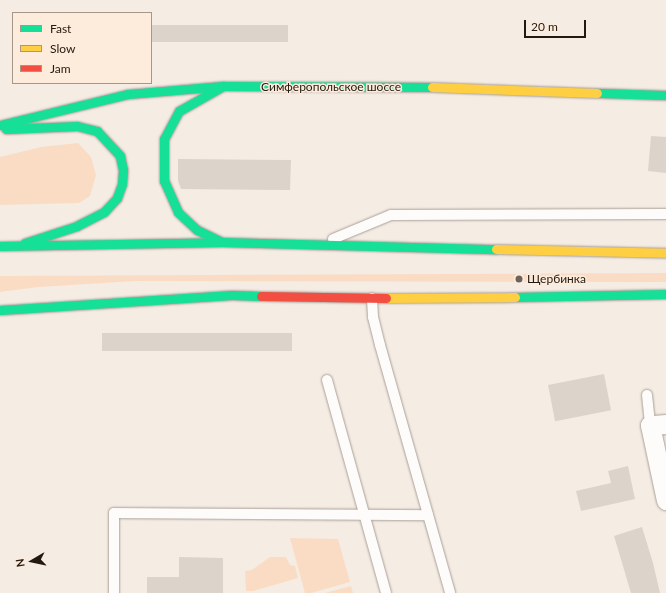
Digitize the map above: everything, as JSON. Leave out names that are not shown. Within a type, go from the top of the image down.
[{"type":"main road","name":"Симферопольское шоссе","points":[[0,124],[128,94],[223,86],[424,88],[650,95]]},
{"type":"main road","points":[[222,242],[197,230],[178,212],[164,181],[164,139],[179,111],[223,86]]},
{"type":"main road","points":[[0,129],[77,126],[97,131],[108,141],[120,156],[123,170],[122,184],[117,198],[104,212],[78,226],[16,246]]},
{"type":"main road","points":[[0,246],[222,242],[666,253]]},
{"type":"main road","points":[[0,310],[232,295],[412,299],[666,294]]},
{"type":"street","points":[[658,424],[666,500]]},
{"type":"lane","points":[[650,95],[666,97]]},
{"type":"lane","points":[[316,245],[391,215],[666,214]]},
{"type":"lane","points":[[372,298],[373,317],[380,344],[450,593]]},
{"type":"lane","points":[[327,380],[386,593]]},
{"type":"lane","points":[[647,395],[658,424]]},
{"type":"lane","points":[[114,593],[114,513],[428,515]]},
{"type":"shaded area","points":[[78,143],[91,157],[96,175],[90,196],[79,203],[0,205],[0,157],[41,147]]},
{"type":"shaded area","points":[[666,273],[666,282],[135,281],[38,287],[0,292],[0,276]]},
{"type":"shaded area","points":[[290,538],[338,539],[350,582],[311,593],[305,593]]},
{"type":"shaded area","points":[[270,557],[286,557],[290,565],[295,566],[298,578],[253,591],[246,591],[245,571],[252,570]]},
{"type":"shaded area","points":[[351,586],[353,593],[325,593]]},
{"type":"building","points":[[152,25],[288,25],[288,42],[152,42]]},
{"type":"building","points":[[651,136],[666,137],[666,173],[648,171]]},
{"type":"building","points":[[178,159],[291,160],[290,190],[181,189],[178,181]]},
{"type":"building","points":[[102,333],[292,333],[292,351],[102,351]]},
{"type":"building","points":[[604,374],[611,410],[555,421],[548,385]]},
{"type":"building","points":[[628,466],[635,499],[581,511],[576,491],[611,483],[608,471]]},
{"type":"building","points":[[642,527],[660,593],[631,593],[614,536]]},
{"type":"building","points":[[179,557],[223,558],[223,593],[147,593],[147,577],[179,577]]},
{"type":"traffic: fast","points":[[222,242],[197,230],[178,212],[164,181],[164,139],[179,111],[223,86]]},
{"type":"traffic: fast","points":[[0,125],[128,94],[223,86],[432,87]]},
{"type":"traffic: fast","points":[[597,93],[666,95]]},
{"type":"traffic: fast","points":[[6,129],[77,126],[97,131],[120,156],[123,170],[122,184],[117,198],[104,212],[77,226],[25,243]]},
{"type":"traffic: fast","points":[[0,246],[222,242],[496,249]]},
{"type":"traffic: fast","points":[[515,297],[666,294]]},
{"type":"traffic: fast","points":[[0,310],[232,295],[261,296]]},
{"type":"traffic: slow","points":[[432,87],[597,93]]},
{"type":"traffic: slow","points":[[496,249],[666,253]]},
{"type":"traffic: slow","points":[[386,298],[515,297]]},
{"type":"traffic: jam","points":[[261,296],[386,298]]},
{"type":"place","name":"Щербинка","points":[[519,279]]}]
